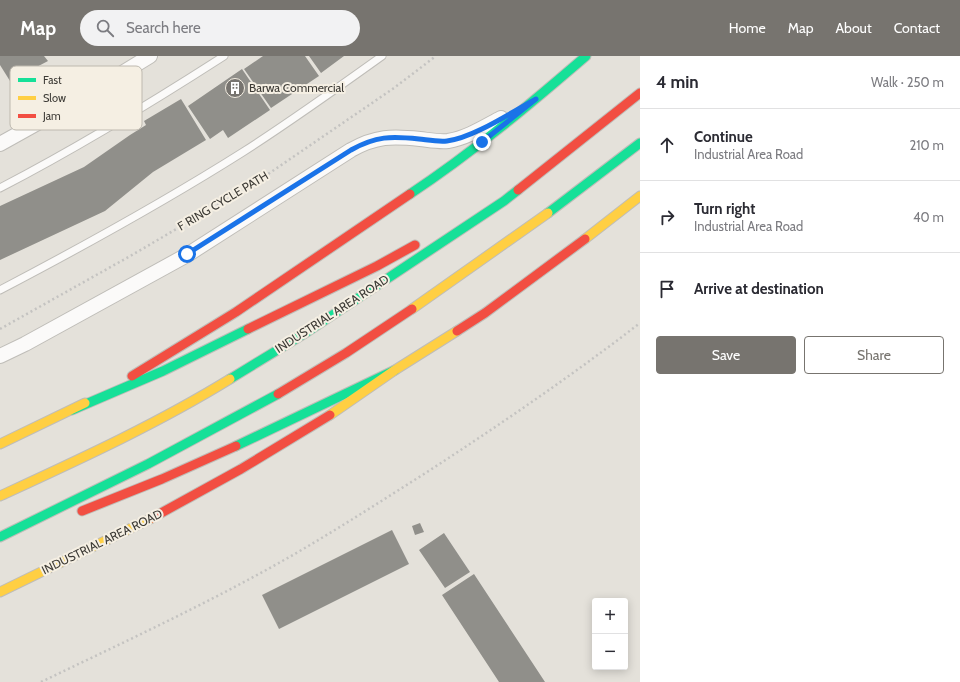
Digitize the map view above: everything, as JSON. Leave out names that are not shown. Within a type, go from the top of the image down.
[{"type":"main road","points":[[72,410],[161,359],[301,268],[430,181],[536,99],[586,56]]},
{"type":"main road","name":"INDUSTRIAL AREA ROAD","points":[[0,496],[86,457],[200,398],[307,332],[504,201],[640,93]]},
{"type":"main road","points":[[0,537],[153,462],[299,382],[369,338],[482,261],[581,190],[640,143]]},
{"type":"main road","name":"INDUSTRIAL AREA ROAD","points":[[0,592],[165,511],[241,469],[331,414],[395,370],[485,313],[640,196]]},
{"type":"main road","points":[[454,224],[504,201]]},
{"type":"main road","points":[[0,444],[72,410],[170,368],[371,269],[426,238]]},
{"type":"main road","points":[[72,515],[137,490],[231,448],[395,370]]},
{"type":"main road","points":[[0,542],[43,526]]},
{"type":"street","points":[[131,66],[144,58]]},
{"type":"street","points":[[0,356],[25,344],[187,254],[366,142],[384,137],[403,137],[446,141],[460,138],[476,132],[536,99]]},
{"type":"street","points":[[0,144],[25,130]]},
{"type":"lane","points":[[142,108],[224,56]]},
{"type":"lane","points":[[0,290],[96,240],[244,152],[382,56]]},
{"type":"lane","points":[[0,188],[105,130]]},
{"type":"path","name":"F RING CYCLE PATH","points":[[0,328],[132,255],[255,183],[394,88],[436,56]]},
{"type":"path","points":[[41,682],[198,606],[277,564],[355,518],[502,423],[593,359],[640,323]]},
{"type":"building","points":[[0,56],[44,56],[48,61],[38,66],[10,66],[10,81],[0,65]]},
{"type":"building","name":"Barwa Commercial","points":[[263,56],[305,56],[319,76],[271,108],[244,69]]},
{"type":"building","name":"Barwa Commercial","points":[[309,56],[344,56],[321,73]]},
{"type":"building","name":"Barwa Commercial","points":[[242,69],[270,110],[228,138],[223,130],[210,139],[188,106]]},
{"type":"building","points":[[181,99],[206,140],[153,172],[105,211],[0,260],[0,206],[84,167],[130,135],[138,130],[142,130],[142,128],[146,125],[144,121]]},
{"type":"building","points":[[420,523],[424,532],[415,535],[412,526]]},
{"type":"building","points":[[392,530],[409,564],[279,629],[262,595]]},
{"type":"building","points":[[444,533],[470,572],[445,588],[419,550]]},
{"type":"building","points":[[474,574],[545,682],[499,682],[442,595]]},
{"type":"traffic: fast","points":[[410,194],[478,145],[586,56]]},
{"type":"traffic: fast","points":[[548,213],[640,143]]},
{"type":"traffic: fast","points":[[230,379],[307,332],[504,201],[518,190]]},
{"type":"traffic: fast","points":[[72,410],[163,371],[248,329]]},
{"type":"traffic: fast","points":[[236,446],[395,370]]},
{"type":"traffic: fast","points":[[0,537],[148,464],[278,394]]},
{"type":"traffic: slow","points":[[585,239],[640,196]]},
{"type":"traffic: slow","points":[[412,309],[548,213]]},
{"type":"traffic: slow","points":[[330,415],[395,370],[457,331]]},
{"type":"traffic: slow","points":[[0,496],[146,426],[230,379]]},
{"type":"traffic: slow","points":[[0,444],[85,403]]},
{"type":"traffic: slow","points":[[0,592],[152,518]]},
{"type":"traffic: jam","points":[[518,190],[640,93]]},
{"type":"traffic: jam","points":[[132,376],[236,312],[410,194]]},
{"type":"traffic: jam","points":[[457,331],[485,313],[585,239]]},
{"type":"traffic: jam","points":[[248,329],[377,266],[415,245]]},
{"type":"traffic: jam","points":[[278,394],[346,353],[412,309]]},
{"type":"traffic: jam","points":[[152,518],[241,469],[330,415]]},
{"type":"traffic: jam","points":[[82,511],[162,479],[236,446]]},
{"type":"place","name":"Barwa Commercial","points":[[235,88]]},
{"type":"route","points":[[187,254],[366,142],[384,137],[403,137],[446,141],[460,138],[476,132],[536,99],[482,142]]}]
